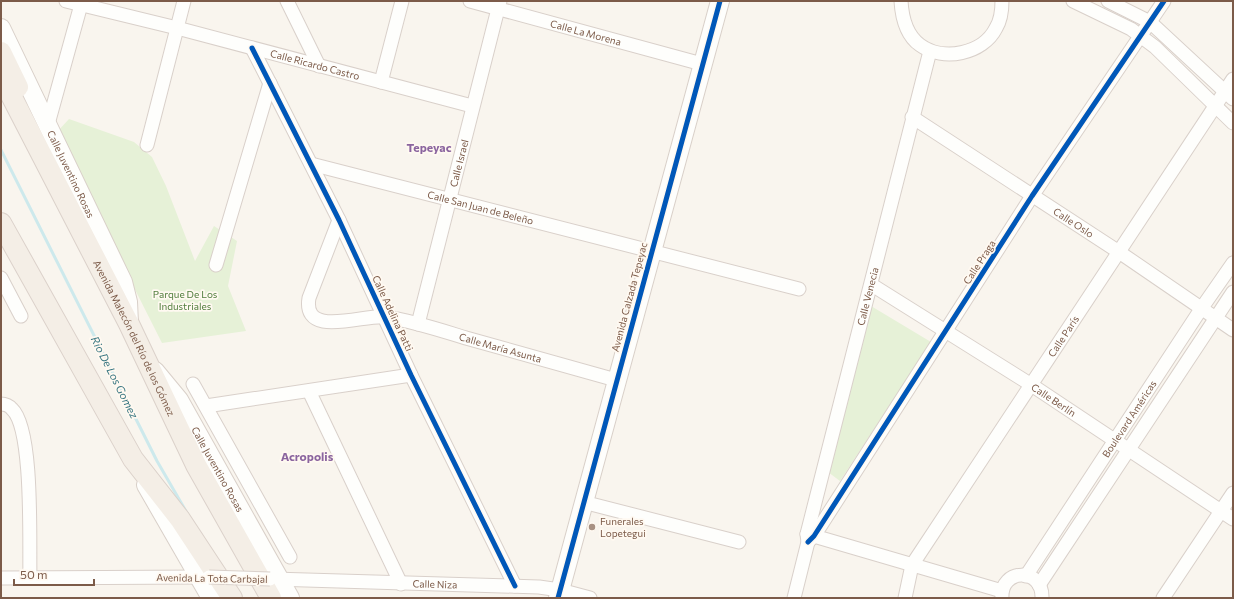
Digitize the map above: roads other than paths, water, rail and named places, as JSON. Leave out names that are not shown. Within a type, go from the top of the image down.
[{"type":"main road","points":[[1,52],[35,122],[40,138],[40,152]]},
{"type":"main road","name":"Avenida Malecón del Río de los Gómez","points":[[1,76],[129,324],[196,465],[273,586]]},
{"type":"main road","points":[[1,223],[133,459],[180,519],[232,598]]},
{"type":"street","name":"Calle Ricardo Castro","points":[[66,1],[81,3],[472,106]]},
{"type":"street","points":[[147,144],[184,1]]},
{"type":"street","points":[[287,1],[319,66]]},
{"type":"street","points":[[381,82],[402,1]]},
{"type":"street","name":"Calle La Morena","points":[[470,1],[498,5],[702,64]]},
{"type":"street","name":"Avenida Calzada Tepeyac","points":[[559,594],[720,1]]},
{"type":"street","points":[[901,1],[903,17],[911,35],[920,45],[930,51],[958,53],[977,48],[985,42],[996,29],[1000,20],[1002,1]]},
{"type":"street","points":[[1072,1],[1141,36],[1155,47],[1233,123]]},
{"type":"street","points":[[1108,1],[1150,22],[1229,95]]},
{"type":"street","name":"Calle Praga","points":[[810,537],[1032,196],[1164,1]]},
{"type":"street","points":[[48,124],[81,3]]},
{"type":"street","name":"Calle Israel","points":[[418,324],[498,5]]},
{"type":"street","name":"Calle Juventino Rosas","points":[[1,28],[123,282],[128,302],[129,324]]},
{"type":"street","name":"Calle Adelina Patti","points":[[252,48],[311,164],[385,316],[411,375],[515,586]]},
{"type":"street","name":"Calle Venecia","points":[[794,598],[912,117],[930,51]]},
{"type":"street","name":"Calle París","points":[[905,598],[912,566],[1030,384],[1120,252],[1215,105],[1229,95],[1233,79]]},
{"type":"street","points":[[216,265],[270,83]]},
{"type":"street","name":"Calle Oslo","points":[[912,117],[1120,252],[1233,330]]},
{"type":"street","name":"Calle San Juan de Beleño","points":[[311,164],[799,289]]},
{"type":"street","points":[[338,220],[309,298],[308,305],[311,314],[316,319],[338,322],[385,316]]},
{"type":"street","name":"Boulevard Américas","points":[[1026,576],[1201,309],[1233,263]]},
{"type":"street","points":[[1,278],[21,316]]},
{"type":"street","name":"Calle Berlín","points":[[872,285],[1030,384],[1233,519]]},
{"type":"street","name":"Boulevard Américas","points":[[1040,592],[1233,292]]},
{"type":"street","name":"Calle María Asunta","points":[[385,316],[616,380]]},
{"type":"street","points":[[206,406],[411,375]]},
{"type":"street","name":"Calle Juventino Rosas","points":[[193,384],[290,557]]},
{"type":"street","points":[[309,391],[401,584]]},
{"type":"street","points":[[1,404],[12,409],[20,421],[29,468],[30,578]]},
{"type":"street","points":[[133,459],[159,509],[204,577],[211,598]]},
{"type":"street","points":[[1163,598],[1233,493]]},
{"type":"street","points":[[583,502],[739,542]]},
{"type":"street","points":[[810,537],[912,566],[1002,594],[1004,585],[1014,577],[1026,576],[1034,579],[1040,592]]},
{"type":"street","name":"Avenida La Tota Carbajal","points":[[1,578],[204,577],[273,586]]},
{"type":"street","points":[[799,579],[803,598]]},
{"type":"street","name":"Calle Niza","points":[[273,586],[401,584],[515,586],[590,598]]},
{"type":"street","name":"Avenida Malecón del Río de los Gómez","points":[[273,586],[290,598]]},
{"type":"waterway","name":"Rio De Los Gomez","points":[[1,150],[157,461],[187,513]]},
{"type":"place","name":"Funerales Lopetegui","points":[[592,527]]},
{"type":"district","name":"Tepeyac","points":[[429,147]]},
{"type":"district","name":"Acropolis","points":[[307,456]]},
{"type":"park label","name":"Parque De Los Industriales","points":[[185,300]]}]
